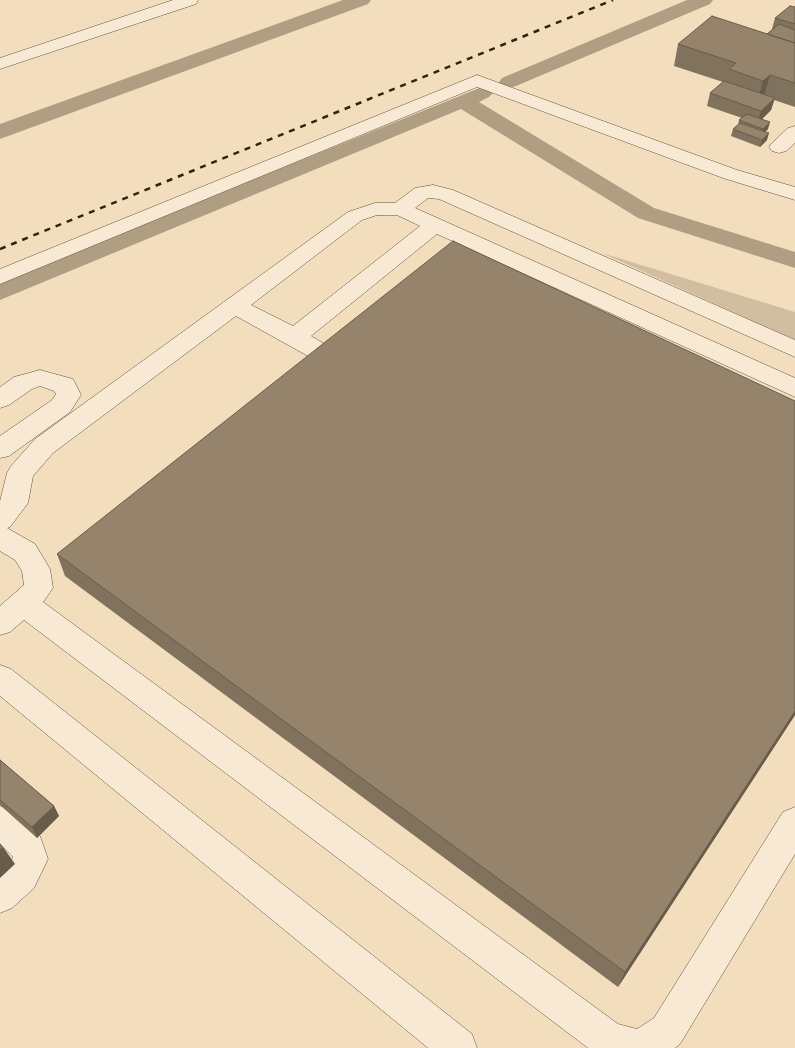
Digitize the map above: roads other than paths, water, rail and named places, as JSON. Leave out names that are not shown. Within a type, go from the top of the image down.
[{"type":"street","points":[[0,64],[190,0]]},
{"type":"street","points":[[0,277],[477,81],[730,174],[795,194]]},
{"type":"street","points":[[779,147],[795,132]]},
{"type":"street","points":[[400,209],[422,192],[433,191],[446,194],[795,349]]},
{"type":"street","points":[[0,520],[14,503],[20,473],[44,446],[355,216],[375,209],[400,209],[795,388]]},
{"type":"street","points":[[295,337],[434,225]]},
{"type":"street","points":[[235,306],[325,355]]},
{"type":"street","points":[[0,399],[23,383],[40,378],[64,385],[69,395],[61,406],[0,449]]},
{"type":"street","points":[[0,537],[25,552],[36,569],[39,588],[12,614],[609,1040],[639,1048],[667,1031],[795,823]]},
{"type":"street","points":[[0,678],[458,1048]]},
{"type":"street","points":[[0,822],[28,847],[32,859],[22,876],[0,896]]},
{"type":"waterway","points":[[0,132],[361,0]]},
{"type":"waterway","points":[[509,82],[703,0]]},
{"type":"waterway","points":[[462,101],[482,93]]},
{"type":"waterway","points":[[0,292],[462,101]]},
{"type":"waterway","points":[[462,101],[646,213],[795,260]]},
{"type":"railway","points":[[0,249],[613,0]]}]
